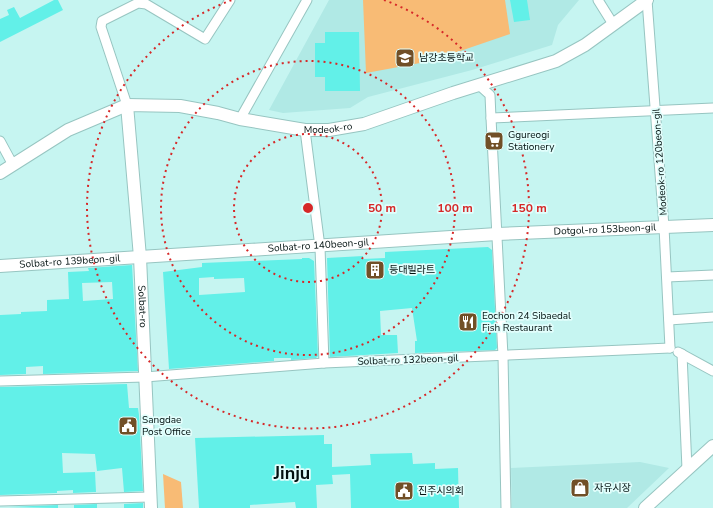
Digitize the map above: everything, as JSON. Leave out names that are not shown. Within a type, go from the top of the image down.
[{"type":"street","points":[[127,105],[101,27],[102,21],[138,3],[146,4],[205,39],[230,0]]},
{"type":"street","points":[[240,119],[307,0]]},
{"type":"street","points":[[598,0],[613,24]]},
{"type":"street","name":"Modeok-ro","points":[[0,173],[68,130],[127,105],[180,106],[218,113],[240,119],[305,130],[329,130],[364,124],[453,93],[480,86],[556,61],[585,45],[647,0]]},
{"type":"street","name":"Modeok-ro 120beon-gil","points":[[647,0],[664,227],[670,348]]},
{"type":"street","points":[[480,86],[490,95],[503,356],[506,508]]},
{"type":"street","name":"Solbat-ro","points":[[127,105],[140,257],[151,502]]},
{"type":"street","points":[[491,118],[656,112],[713,108]]},
{"type":"street","points":[[305,130],[320,247],[324,363]]},
{"type":"street","points":[[0,141],[13,165]]},
{"type":"street","name":"Dotgol-ro 153beon-gil","points":[[497,234],[713,225]]},
{"type":"street","name":"Solbat-ro 140beon-gil","points":[[140,257],[320,247],[497,234]]},
{"type":"street","name":"Solbat-ro 139beon-gil","points":[[0,266],[140,257]]},
{"type":"street","points":[[667,277],[713,275]]},
{"type":"street","points":[[669,320],[713,317]]},
{"type":"street","points":[[670,348],[713,371]]},
{"type":"street","name":"Solbat-ro 132beon-gil","points":[[0,381],[145,377],[324,363],[670,348]]},
{"type":"street","points":[[682,354],[687,469]]},
{"type":"street","points":[[645,508],[713,446]]},
{"type":"street","points":[[0,501],[151,502]]},
{"type":"shaded area","name":"남강초등학교","points":[[329,0],[579,0],[558,25],[552,45],[472,70],[368,97],[350,108],[283,113],[269,110]]},
{"type":"shaded area","points":[[363,0],[505,0],[510,34],[431,61],[366,73]]},
{"type":"shaded area","name":"자유시장","points":[[640,462],[669,468],[627,508],[512,508],[511,468]]},
{"type":"shaded area","points":[[163,474],[181,482],[183,508],[165,508]]},
{"type":"building","points":[[54,0],[58,0],[63,10],[0,42],[0,19],[9,15],[7,10],[14,7],[20,18]]},
{"type":"building","points":[[510,0],[527,0],[530,20],[514,22]]},
{"type":"building","points":[[325,32],[359,32],[360,91],[325,91],[325,77],[315,77],[315,43],[325,43]]},
{"type":"building","points":[[488,247],[492,250],[497,348],[495,350],[415,353],[415,341],[417,341],[412,308],[380,311],[381,335],[397,335],[398,353],[330,357],[327,258],[363,256],[363,259],[385,258],[385,252]]},
{"type":"building","points":[[309,258],[314,261],[318,356],[316,358],[291,360],[291,358],[274,358],[274,361],[169,369],[163,272],[202,267],[202,263]],"holes":[[[214,277],[214,279],[244,278],[245,292],[199,295],[199,278]]]},
{"type":"building","points":[[132,265],[138,371],[43,374],[43,366],[26,367],[26,374],[0,375],[0,315],[21,314],[21,312],[47,311],[47,300],[69,299],[68,272],[89,271],[88,268]],"holes":[[[112,282],[113,299],[83,301],[82,283]]]},
{"type":"building","points":[[127,384],[129,408],[138,408],[143,491],[124,492],[122,468],[97,471],[95,454],[62,453],[63,473],[95,472],[96,492],[73,493],[73,490],[57,491],[57,493],[0,495],[0,387]]},
{"type":"building","points":[[324,435],[324,444],[332,444],[332,467],[371,465],[370,454],[412,453],[413,464],[435,463],[435,469],[458,468],[459,508],[351,508],[350,474],[332,475],[333,484],[316,485],[317,508],[296,508],[295,502],[250,505],[250,508],[199,508],[195,438]]},
{"type":"building","points":[[143,503],[143,508],[124,508],[124,504]]},
{"type":"building","points":[[97,504],[97,508],[74,508],[74,505]]},
{"type":"building","points":[[58,505],[58,508],[8,507]]},
{"type":"place","name":"남강초등학교","points":[[405,58]]},
{"type":"place","name":"Ggureogi Stationery","points":[[494,141]]},
{"type":"place","name":"등대빌라트","points":[[375,270]]},
{"type":"place","name":"Eochon 24 Sibaedal Fish Restaurant","points":[[468,322]]},
{"type":"place","name":"Sangdae Post Office","points":[[128,426]]},
{"type":"place","name":"자유시장","points":[[580,488]]},
{"type":"place","name":"진주시의회","points":[[404,491]]},
{"type":"district","name":"Jinju","points":[[292,473]]}]
